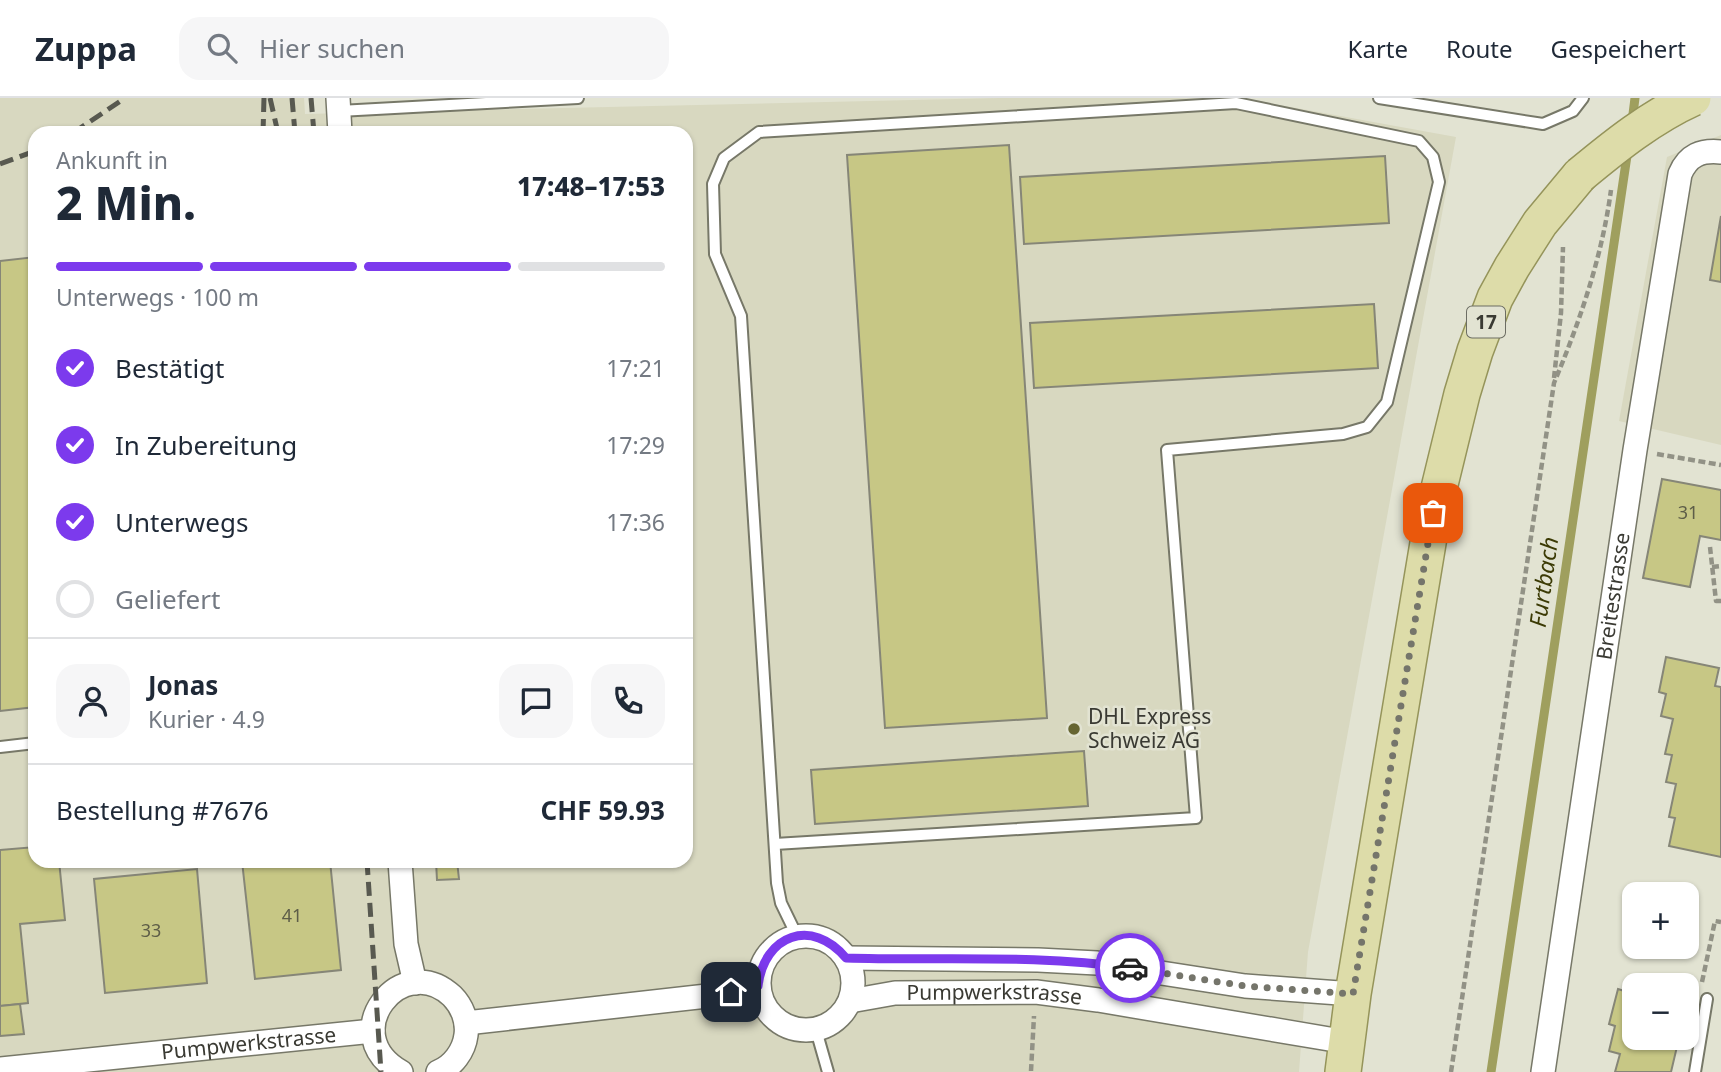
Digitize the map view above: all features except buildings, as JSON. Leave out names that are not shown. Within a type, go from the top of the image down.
[{"type":"main road","name":"17","points":[[1345,1057],[1353,994],[1433,513],[1475,351],[1495,298],[1540,223],[1580,175],[1619,142],[1670,108],[1692,98]]},
{"type":"street","name":"Breitestrasse","points":[[1542,1072],[1635,450],[1680,174],[1684,163],[1698,152],[1721,152]]},
{"type":"street","points":[[401,868],[407,944],[415,982]]},
{"type":"street","points":[[797,936],[811,936],[837,947],[846,958],[853,979],[850,1001],[836,1020],[816,1030],[800,1030],[784,1026],[771,1016],[762,1002],[758,986],[760,969],[768,954],[780,942],[797,936]]},
{"type":"street","name":"Pumpwerkstrasse","points":[[846,958],[1097,963],[1245,986],[1353,994]]},
{"type":"street","points":[[401,1072],[390,1066],[380,1055],[373,1031],[377,1010],[383,1000],[402,986],[415,982],[443,988],[462,1009],[466,1023],[462,1050],[454,1061],[438,1072]]},
{"type":"street","points":[[466,1023],[716,995],[758,986]]},
{"type":"street","name":"Pumpwerkstrasse","points":[[850,1001],[895,993],[1036,992],[1098,1000],[1345,1057]]},
{"type":"street","name":"Pumpwerkstrasse","points":[[0,1069],[373,1031]]},
{"type":"lane","points":[[339,114],[578,98]]},
{"type":"lane","points":[[1379,98],[1542,124],[1573,111],[1583,98]]},
{"type":"lane","points":[[775,845],[1196,818],[1167,450],[1343,434],[1367,427],[1387,402],[1439,182],[1433,156],[1419,141],[1236,103],[759,132],[724,158],[713,184],[715,254],[741,316],[777,883],[781,903],[797,936]]},
{"type":"lane","points":[[0,747],[28,744]]},
{"type":"lane","points":[[1695,1072],[1707,999]]},
{"type":"lane","points":[[816,1030],[828,1072]]},
{"type":"path","points":[[1554,383],[1598,259]]},
{"type":"path","points":[[1451,1072],[1554,383],[1561,313],[1562,263]]},
{"type":"path","points":[[1635,450],[1721,465]]},
{"type":"path","points":[[1710,547],[1716,601],[1721,601]]},
{"type":"path","points":[[1712,567],[1721,566]]},
{"type":"path","points":[[1707,999],[1701,984],[1715,921],[1721,922]]},
{"type":"path","points":[[1031,1071],[1035,1012]]},
{"type":"shaded area","points":[[0,98],[304,98],[305,114],[999,98],[1241,98],[1456,137],[1308,952],[1299,1072],[0,1072]]},
{"type":"shaded area","points":[[1721,135],[1721,445],[1619,421],[1667,157]]},
{"type":"waterway","name":"Furtbach","points":[[1632,122],[1635,98]]},
{"type":"waterway","name":"Furtbach","points":[[1491,1072],[1628,149]]},
{"type":"railway","points":[[83,126],[125,98]]},
{"type":"railway","points":[[263,126],[264,98]]},
{"type":"railway","points":[[270,98],[276,126]]},
{"type":"railway","points":[[292,98],[294,126]]},
{"type":"railway","points":[[311,98],[313,126]]},
{"type":"railway","points":[[0,164],[28,154]]},
{"type":"railway","points":[[367,868],[381,1072]]},
{"type":"way so far","points":[[1130,968],[1245,986],[1353,994],[1433,513]]},
{"type":"place","name":"DHL Express Schweiz AG","points":[[1074,729]]},
{"type":"route","points":[[731,992],[758,986],[760,969],[768,954],[780,942],[797,936],[825,940],[837,947],[846,958],[1038,960],[1097,963],[1130,968]]}]
